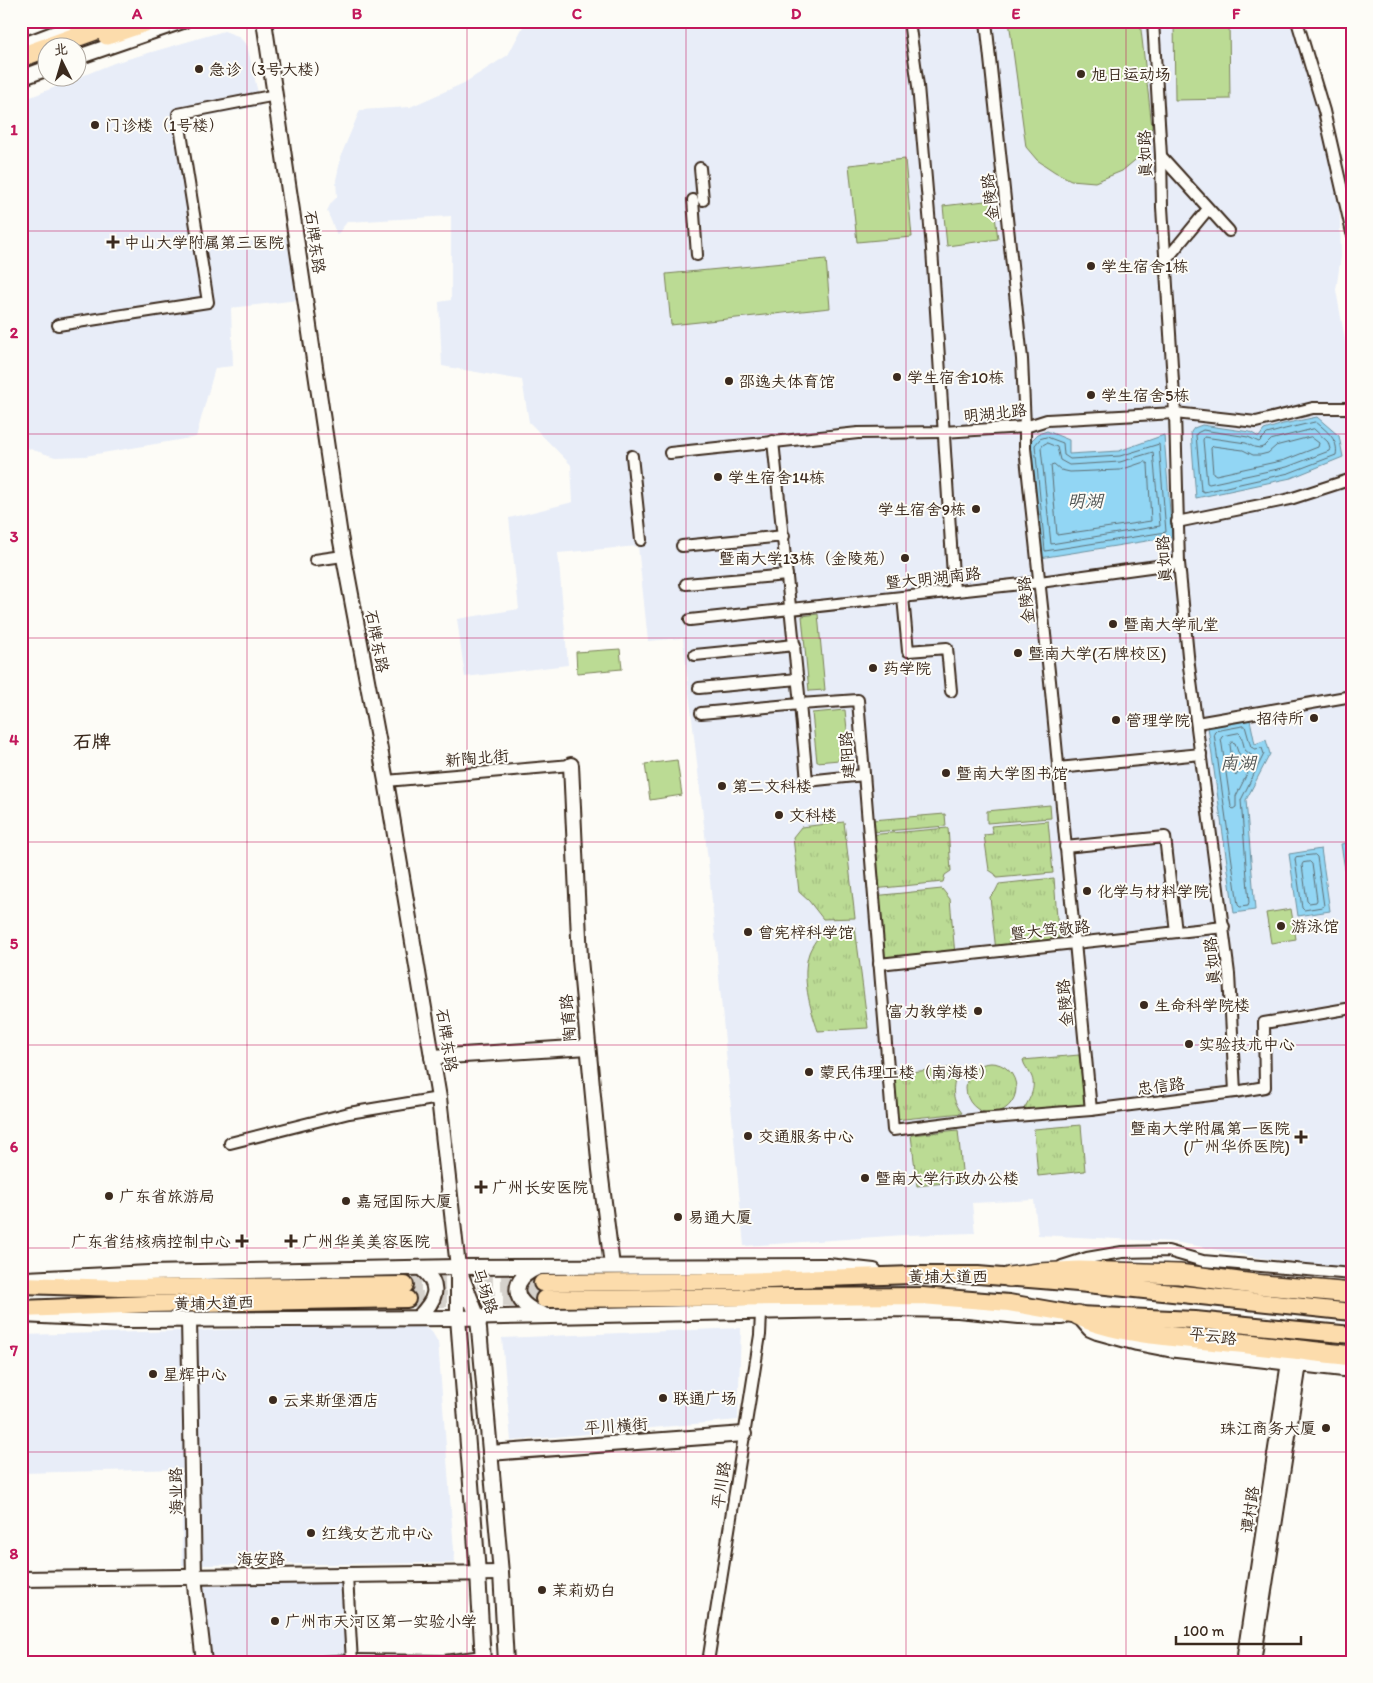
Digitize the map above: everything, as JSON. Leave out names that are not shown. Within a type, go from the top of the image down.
[{"type":"highway","points":[[84,38],[120,21]]},
{"type":"highway","points":[[88,40],[151,25]]},
{"type":"highway","points":[[21,57],[38,53]]},
{"type":"highway","points":[[21,67],[38,60]]},
{"type":"highway","points":[[1009,1277],[1039,1273],[1104,1271],[1179,1274],[1254,1284],[1352,1293]]},
{"type":"highway","points":[[1078,1315],[1096,1322],[1138,1331],[1299,1359],[1352,1356]]},
{"type":"main road","name":"黄埔大道西","points":[[1352,1312],[1009,1277],[947,1274],[543,1291],[922,1296],[1009,1303],[1078,1315],[1196,1320],[1352,1335]]},
{"type":"main road","name":"黄埔大道西","points":[[21,1285],[406,1292],[21,1310]]},
{"type":"street","points":[[88,53],[151,25],[184,21]]},
{"type":"street","name":"石牌东路","points":[[264,21],[343,556],[386,781],[439,1098],[458,1267]]},
{"type":"street","points":[[909,21],[918,86],[932,249],[954,591]]},
{"type":"street","name":"金陵路","points":[[986,21],[1022,359],[1025,448],[1040,582],[1091,1110]]},
{"type":"street","name":"真如路","points":[[1153,21],[1175,414],[1179,563],[1197,723],[1224,926],[1229,974],[1235,1092]]},
{"type":"street","points":[[1297,21],[1324,111],[1352,233]]},
{"type":"street","points":[[21,46],[85,22]]},
{"type":"street","points":[[21,78],[38,72]]},
{"type":"street","points":[[58,325],[208,302],[178,114],[276,95]]},
{"type":"street","points":[[1161,156],[1229,231]]},
{"type":"street","points":[[697,255],[700,168]]},
{"type":"street","points":[[1166,260],[1208,208]]},
{"type":"street","name":"明湖北路","points":[[670,452],[858,433],[943,432],[1025,427],[1047,420],[1175,414],[1256,422],[1313,408],[1352,408]]},
{"type":"street","points":[[773,441],[788,575],[807,780],[864,775]]},
{"type":"street","points":[[632,456],[641,540]]},
{"type":"street","points":[[1177,522],[1290,499],[1352,479]]},
{"type":"street","points":[[682,546],[784,536]]},
{"type":"street","points":[[314,560],[343,556]]},
{"type":"street","name":"暨大明湖南路","points":[[690,620],[1040,582],[1179,563]]},
{"type":"street","points":[[686,584],[788,575]]},
{"type":"street","points":[[903,597],[908,651],[947,648],[951,691]]},
{"type":"street","points":[[695,655],[795,645]]},
{"type":"street","points":[[699,688],[798,679]]},
{"type":"street","points":[[1197,723],[1352,696]]},
{"type":"street","name":"建阳路","points":[[800,704],[858,700],[893,1130],[994,1118],[1091,1110]]},
{"type":"street","points":[[701,713],[800,704]]},
{"type":"street","points":[[1058,768],[1201,754]]},
{"type":"street","name":"新陶北街","points":[[386,781],[571,765]]},
{"type":"street","name":"陶育路","points":[[571,765],[580,958],[612,1266]]},
{"type":"street","points":[[1065,847],[1165,837],[1176,932]]},
{"type":"street","name":"暨大笃敬路","points":[[878,964],[1224,926]]},
{"type":"street","name":"忠信路","points":[[1091,1110],[1265,1087],[1264,1024],[1352,1008]]},
{"type":"street","points":[[432,1057],[588,1047]]},
{"type":"street","points":[[230,1143],[349,1113],[439,1098]]},
{"type":"street","points":[[1145,1273],[1140,1268],[1139,1258],[1140,1255],[1149,1251]]},
{"type":"street","points":[[1039,1273],[1087,1258],[1122,1252],[1168,1251],[1203,1261],[1352,1274]]},
{"type":"street","points":[[543,1266],[531,1270],[524,1276],[519,1282],[518,1291],[524,1306],[548,1316]]},
{"type":"street","points":[[21,1279],[166,1272],[543,1266],[828,1266],[912,1275]]},
{"type":"street","name":"马场路","points":[[458,1267],[478,1318],[501,1573],[506,1662]]},
{"type":"street","name":"马场路","points":[[458,1267],[458,1318],[483,1659]]},
{"type":"street","points":[[418,1318],[432,1302],[435,1289],[432,1279],[421,1268]]},
{"type":"street","points":[[21,1315],[101,1319],[189,1320],[478,1318],[926,1309],[1030,1317],[1078,1315]]},
{"type":"street","name":"平川路","points":[[708,1662],[760,1334],[761,1313]]},
{"type":"street","name":"海业路","points":[[189,1320],[194,1577],[204,1662]]},
{"type":"street","points":[[1299,1359],[1352,1370]]},
{"type":"street","name":"谭村路","points":[[1244,1662],[1299,1359]]},
{"type":"street","name":"谭村路","points":[[1253,1662],[1299,1359]]},
{"type":"street","name":"平川横街","points":[[490,1454],[744,1434]]},
{"type":"street","name":"海安路","points":[[21,1579],[501,1573]]},
{"type":"street","points":[[346,1576],[352,1661]]},
{"type":"street","points":[[480,1606],[503,1606]]},
{"type":"street","points":[[321,1662],[483,1659]]},
{"type":"shaded area","name":"暨南大学(石牌校区)","points":[[526,21],[1304,21],[1338,155],[1341,256],[1336,290],[1352,378],[1352,1268],[1261,1258],[1175,1242],[1038,1235],[1034,1200],[972,1203],[975,1233],[904,1235],[744,1246],[709,870],[683,638],[648,641],[638,546],[558,553],[568,665],[465,677],[457,619],[519,609],[509,518],[573,502],[571,465],[529,422],[522,380],[442,366],[439,302],[451,300],[451,216],[347,222],[337,235],[327,211],[337,197],[336,180],[342,153],[360,110],[410,107],[464,83],[508,55]]},
{"type":"shaded area","name":"中山大学附属第三医院","points":[[224,31],[238,36],[247,45],[261,106],[184,120],[206,247],[286,237],[298,300],[231,308],[233,366],[215,368],[196,437],[85,456],[55,457],[30,449],[21,443],[21,101],[53,88],[88,88],[88,74],[114,63]]},
{"type":"shaded area","points":[[421,1325],[432,1332],[438,1342],[455,1563],[182,1565],[182,1469],[21,1473],[21,1335]]},
{"type":"shaded area","points":[[741,1328],[738,1420],[511,1441],[502,1338]]},
{"type":"shaded area","name":"广州市天河区第一实验小学","points":[[343,1582],[347,1656],[208,1660],[204,1586]]},
{"type":"green space","name":"旭日运动场","points":[[1009,21],[1140,21],[1152,127],[1140,156],[1122,171],[1095,182],[1071,180],[1037,160],[1026,147]]},
{"type":"green space","points":[[1174,21],[1229,21],[1230,99],[1175,100]]},
{"type":"green space","points":[[905,159],[912,237],[857,242],[849,165]]},
{"type":"green space","points":[[993,200],[998,239],[947,246],[943,206]]},
{"type":"green space","points":[[826,259],[830,308],[671,325],[666,274]]},
{"type":"green space","points":[[818,614],[825,690],[809,691],[802,616]]},
{"type":"green space","points":[[620,649],[622,669],[577,673],[576,652]]},
{"type":"green space","points":[[845,710],[850,759],[817,762],[812,713]]},
{"type":"green space","points":[[677,760],[682,795],[650,800],[645,764]]},
{"type":"green space","points":[[1050,805],[1051,818],[987,823],[987,811]]},
{"type":"green space","points":[[945,814],[946,826],[873,832],[872,820]]},
{"type":"green space","points":[[1048,821],[1053,873],[997,878],[989,870],[984,835],[993,834],[991,826]]},
{"type":"green space","points":[[844,822],[855,918],[823,919],[799,892],[793,837],[801,827]]},
{"type":"green space","points":[[948,828],[951,871],[945,875],[943,882],[873,889],[868,835]]},
{"type":"green space","points":[[1054,878],[1059,944],[996,951],[990,897],[999,884]]},
{"type":"green space","points":[[942,889],[950,899],[955,955],[879,964],[873,896]]},
{"type":"green space","name":"游泳馆","points":[[1291,909],[1296,939],[1271,943],[1266,913]]},
{"type":"green space","points":[[855,927],[868,1028],[818,1031],[806,982],[809,953],[824,929]]},
{"type":"green space","points":[[1079,1055],[1085,1105],[1023,1110],[1033,1088],[1033,1079],[1023,1060]]},
{"type":"green space","points":[[986,1063],[996,1063],[1009,1070],[1016,1083],[1016,1093],[1009,1106],[996,1113],[986,1113],[977,1109],[970,1102],[966,1093],[966,1083],[970,1074],[977,1067]]},
{"type":"green space","points":[[957,1067],[954,1096],[962,1113],[895,1120],[892,1074]]},
{"type":"green space","points":[[1081,1125],[1085,1171],[1038,1176],[1034,1129]]},
{"type":"green space","points":[[958,1130],[963,1181],[917,1186],[911,1135]]},
{"type":"water","points":[[1317,417],[1339,436],[1343,457],[1291,478],[1196,498],[1191,432],[1194,428],[1202,425],[1250,432],[1259,437],[1264,430]]},
{"type":"water","name":"明湖","points":[[1047,431],[1069,440],[1069,454],[1119,451],[1164,435],[1172,537],[1040,558],[1030,442],[1038,434]]},
{"type":"water","name":"南湖","points":[[1250,720],[1255,744],[1266,740],[1270,754],[1246,800],[1255,910],[1234,913],[1208,727]]},
{"type":"water","points":[[1352,842],[1352,907],[1351,907],[1341,844]]},
{"type":"water","points":[[1321,849],[1330,911],[1298,916],[1289,854]]},
{"type":"tunnel","points":[[405,1285],[542,1283]]},
{"type":"tunnel","points":[[407,1299],[544,1299]]},
{"type":"place","name":"急诊（3号大楼）","points":[[199,69]]},
{"type":"place","name":"旭日运动场","points":[[1081,74]]},
{"type":"place","name":"门诊楼（1号楼）","points":[[95,125]]},
{"type":"place","name":"中山大学附属第三医院","points":[[113,242]]},
{"type":"place","name":"学生宿舍1栋","points":[[1091,266]]},
{"type":"place","name":"学生宿舍10栋","points":[[897,377]]},
{"type":"place","name":"邵逸夫体育馆","points":[[729,381]]},
{"type":"place","name":"学生宿舍5栋","points":[[1091,395]]},
{"type":"place","name":"学生宿舍14栋","points":[[718,477]]},
{"type":"place","name":"学生宿舍9栋","points":[[976,509]]},
{"type":"place","name":"暨南大学13栋（金陵苑）","points":[[905,558]]},
{"type":"place","name":"暨南大学礼堂","points":[[1113,624]]},
{"type":"place","name":"暨南大学(石牌校区)","points":[[1018,653]]},
{"type":"place","name":"药学院","points":[[873,668]]},
{"type":"place","name":"招待所","points":[[1314,718]]},
{"type":"place","name":"管理学院","points":[[1116,720]]},
{"type":"place","name":"暨南大学图书馆","points":[[946,773]]},
{"type":"place","name":"第二文科楼","points":[[722,786]]},
{"type":"place","name":"文科楼","points":[[779,815]]},
{"type":"place","name":"化学与材料学院","points":[[1087,891]]},
{"type":"place","name":"游泳馆","points":[[1281,926]]},
{"type":"place","name":"曾宪梓科学馆","points":[[748,932]]},
{"type":"place","name":"生命科学院楼","points":[[1144,1005]]},
{"type":"place","name":"富力教学楼","points":[[978,1011]]},
{"type":"place","name":"实验技术中心","points":[[1189,1044]]},
{"type":"place","name":"蒙民伟理工楼（南海楼）","points":[[809,1072]]},
{"type":"place","name":"交通服务中心","points":[[748,1136]]},
{"type":"place","name":"暨南大学附属第一医院 (广州华侨医院)","points":[[1301,1137]]},
{"type":"place","name":"暨南大学行政办公楼","points":[[865,1178]]},
{"type":"place","name":"广州长安医院","points":[[481,1187]]},
{"type":"place","name":"广东省旅游局","points":[[109,1196]]},
{"type":"place","name":"嘉冠国际大厦","points":[[346,1201]]},
{"type":"place","name":"易通大厦","points":[[678,1217]]},
{"type":"place","name":"广东省结核病控制中心","points":[[242,1241]]},
{"type":"place","name":"广州华美美容医院","points":[[291,1241]]},
{"type":"place","name":"星辉中心","points":[[153,1374]]},
{"type":"place","name":"联通广场","points":[[663,1398]]},
{"type":"place","name":"云来斯堡酒店","points":[[273,1400]]},
{"type":"place","name":"珠江商务大厦","points":[[1326,1428]]},
{"type":"place","name":"红线女艺术中心","points":[[311,1533]]},
{"type":"place","name":"茉莉奶白","points":[[542,1590]]},
{"type":"place","name":"广州市天河区第一实验小学","points":[[275,1621]]},
{"type":"district","name":"石牌","points":[[92,741]]}]
